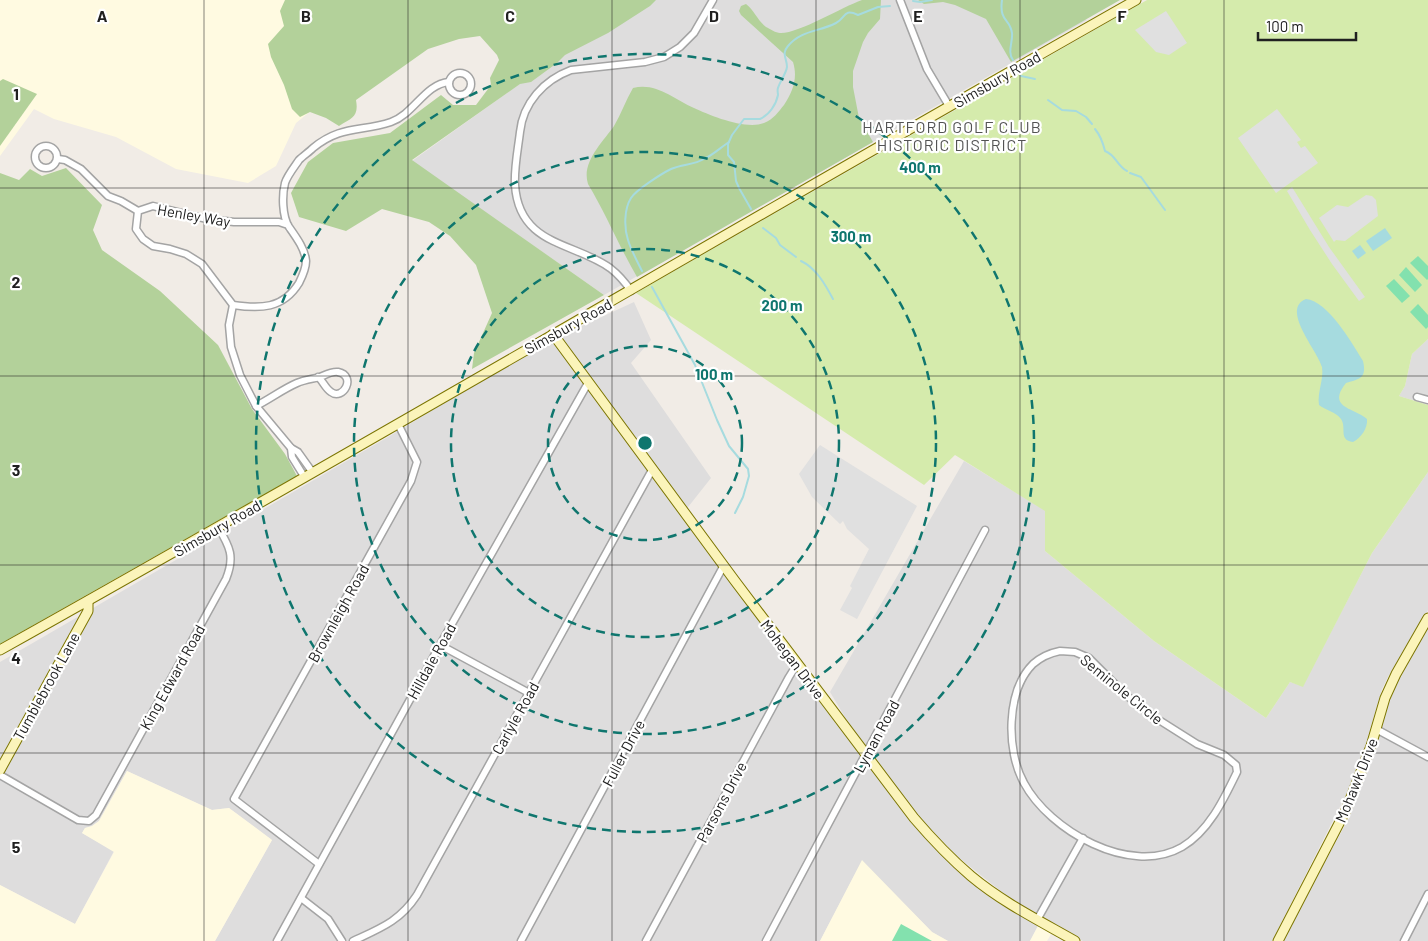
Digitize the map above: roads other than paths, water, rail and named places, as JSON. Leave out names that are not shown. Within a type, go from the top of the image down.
[{"type":"street","points":[[631,291],[622,279],[609,268],[544,237],[535,229],[523,212],[515,185],[523,116],[540,90],[554,78],[571,70],[645,62],[672,53],[694,33],[713,0]]},
{"type":"street","points":[[900,0],[927,69],[949,106]]},
{"type":"street","name":"Simsbury Road","points":[[0,650],[631,291],[949,106],[1136,0]]},
{"type":"street","points":[[309,475],[298,452],[290,448],[256,406],[240,376],[231,347],[229,326],[232,306],[251,308],[271,306],[284,300],[295,290],[303,276],[306,261],[298,240],[288,225],[283,204],[285,181],[300,159],[325,138],[347,130],[391,122],[404,116],[438,85],[450,82]]},
{"type":"street","points":[[58,158],[81,169],[108,196],[138,211]]},
{"type":"street","name":"Henley Way","points":[[232,306],[202,264],[186,254],[170,248],[153,246],[143,238],[136,229],[138,211],[153,206],[208,219],[234,222],[279,222],[288,225]]},
{"type":"street","name":"Mohegan Drive","points":[[553,334],[652,470],[914,818],[939,846],[972,876],[1008,902],[1075,941]]},
{"type":"street","points":[[256,406],[298,383],[333,372],[340,372],[347,379],[348,384],[342,392],[336,394],[331,392],[318,377]]},
{"type":"street","name":"Hilldale Road","points":[[277,941],[440,645],[588,383]]},
{"type":"street","points":[[1417,397],[1428,400]]},
{"type":"street","name":"Brownleigh Road","points":[[319,864],[234,799],[411,481],[417,462],[398,424]]},
{"type":"street","name":"Carlyle Road","points":[[353,941],[389,924],[400,916],[412,903],[652,470]]},
{"type":"street","name":"King Edward Road","points":[[0,775],[78,820],[89,820],[98,811],[226,580],[231,562],[231,554],[218,527]]},
{"type":"street","name":"Lyman Road","points":[[766,941],[985,530]]},
{"type":"street","name":"Fuller Drive","points":[[522,941],[724,565]]},
{"type":"street","name":"Tumblebrook Lane","points":[[0,770],[88,611],[88,601]]},
{"type":"street","name":"Mohawk Drive","points":[[1278,941],[1346,810],[1363,767],[1385,698],[1396,674],[1427,622]]},
{"type":"street","points":[[440,645],[528,693]]},
{"type":"street","name":"Seminole Circle","points":[[1060,651],[1076,652],[1089,658],[1127,696],[1159,720],[1197,744],[1224,754],[1236,765],[1237,772],[1214,815],[1199,834],[1182,847],[1164,854],[1134,857],[1112,852],[1083,838],[1048,814],[1035,800],[1023,782],[1016,762],[1012,741],[1013,711],[1017,693],[1024,676],[1034,664],[1047,654],[1060,651]]},
{"type":"street","name":"Parsons Drive","points":[[646,941],[797,664]]},
{"type":"street","points":[[1376,728],[1428,757]]},
{"type":"street","points":[[1037,920],[1083,838]]},
{"type":"street","points":[[1404,941],[1428,894]]},
{"type":"street","points":[[301,898],[328,919],[342,941]]},
{"type":"water","points":[[1385,228],[1392,238],[1373,251],[1366,241]]},
{"type":"water","points":[[1360,245],[1366,253],[1358,259],[1352,251]]},
{"type":"water","points":[[1306,299],[1314,301],[1331,315],[1363,361],[1363,374],[1359,379],[1346,383],[1339,398],[1344,406],[1367,419],[1363,432],[1353,442],[1348,441],[1344,436],[1341,419],[1319,405],[1322,367],[1303,331],[1297,312],[1299,304]]},
{"type":"waterway","points":[[913,1],[932,0]]},
{"type":"waterway","points":[[1002,0],[1003,16],[1012,33],[1010,50],[1013,60]]},
{"type":"waterway","points":[[751,209],[736,181],[734,162],[728,155],[728,144],[744,119],[760,119],[774,106],[778,89],[787,67],[786,49],[793,41],[804,34],[830,26],[847,13],[858,15],[878,7],[890,6]]},
{"type":"waterway","points":[[1021,76],[1035,79]]},
{"type":"waterway","points":[[1048,100],[1062,110],[1076,111],[1086,117],[1092,124]]},
{"type":"waterway","points":[[1095,129],[1105,151],[1112,155],[1127,171]]},
{"type":"waterway","points":[[642,271],[631,248],[626,230],[625,219],[631,198],[643,187],[667,171],[675,167],[700,161],[729,142]]},
{"type":"waterway","points":[[1130,173],[1141,177],[1165,210]]},
{"type":"waterway","points":[[763,228],[776,238],[780,245],[796,257]]},
{"type":"waterway","points":[[801,261],[816,272],[833,299]]},
{"type":"waterway","points":[[652,287],[695,365],[729,446],[748,469],[749,476],[743,497],[735,513]]},
{"type":"district","name":"HARTFORD GOLF CLUB HISTORIC DISTRICT","points":[[952,135]]}]
